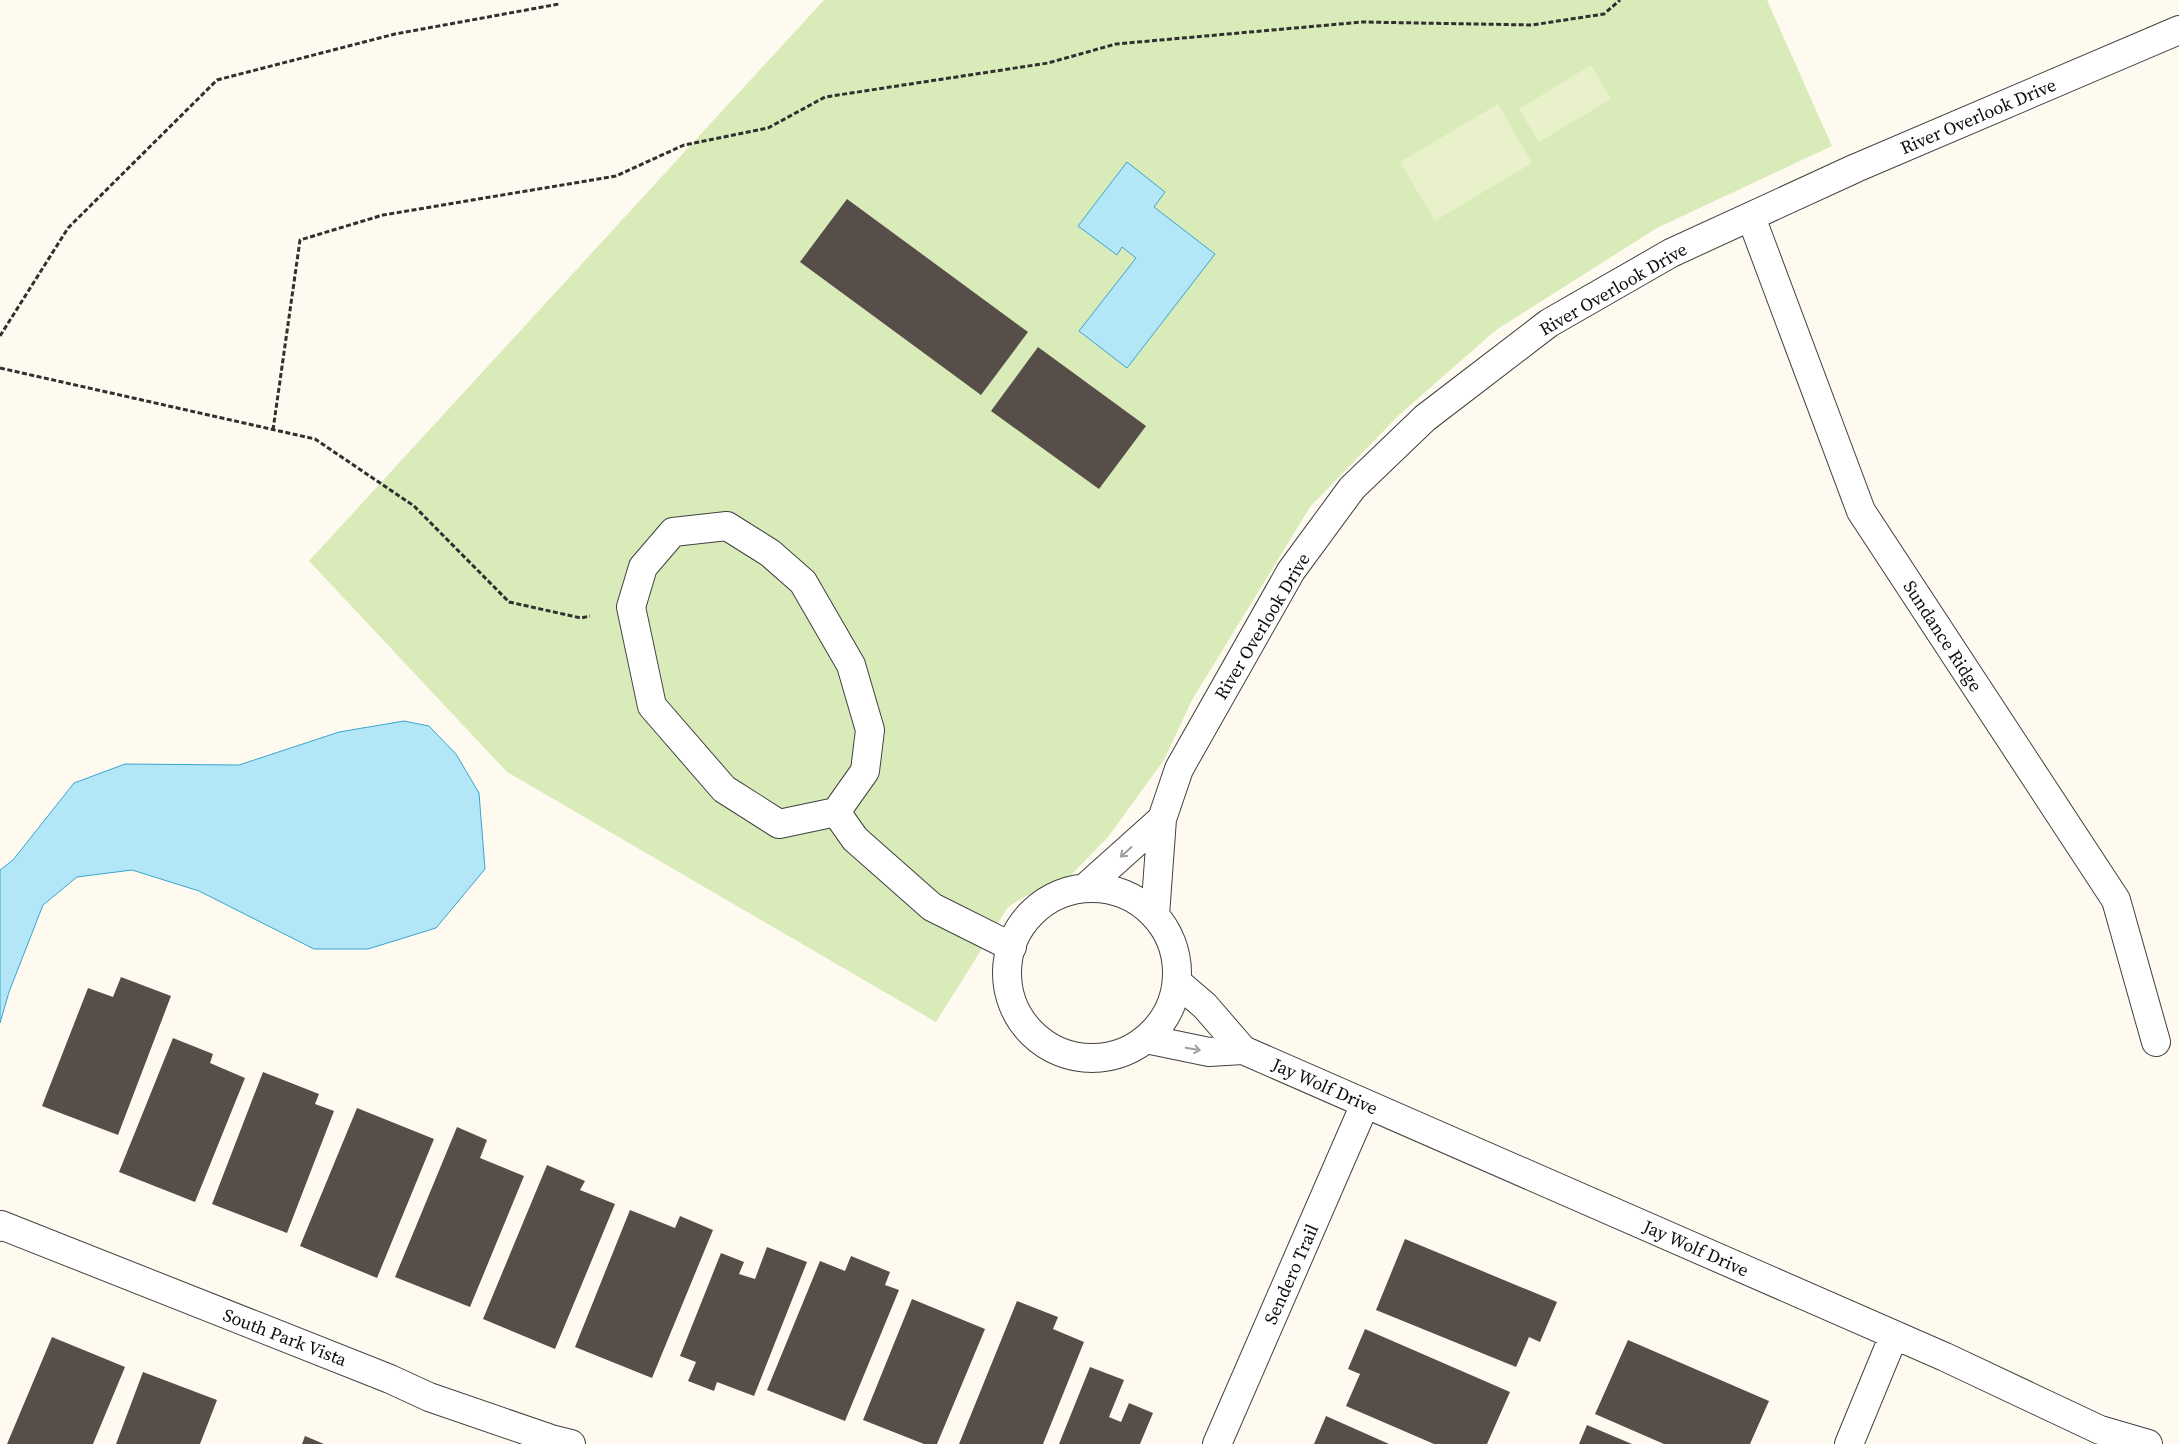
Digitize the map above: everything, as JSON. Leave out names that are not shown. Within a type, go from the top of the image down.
[{"type":"street","name":"River Overlook Drive","points":[[1155,916],[1162,819],[1179,768],[1291,571],[1352,488],[1425,418],[1549,323],[1671,253],[1856,168],[2179,30]]},
{"type":"street","name":"Sundance Ridge","points":[[1751,217],[1861,511],[2116,900],[2156,1042]]},
{"type":"street","points":[[727,526],[770,553],[803,582],[851,665],[870,730],[865,771],[836,812],[779,824],[724,789],[652,706],[631,607],[643,566],[673,532],[727,526]]},
{"type":"street","points":[[836,812],[855,839],[932,907],[1012,947]]},
{"type":"street","points":[[1085,888],[1162,819]]},
{"type":"street","points":[[1085,888],[1111,890],[1135,899],[1155,916],[1166,930],[1173,946],[1177,964],[1177,982],[1172,1003],[1162,1023],[1146,1039],[1123,1052],[1097,1058],[1071,1056],[1046,1045],[1026,1028],[1012,1005],[1007,979],[1009,953],[1019,929],[1037,908],[1060,895],[1085,888]]},
{"type":"street","name":"Jay Wolf Drive","points":[[1177,982],[1205,1006],[1244,1050],[1894,1335],[2100,1430],[2148,1444]]},
{"type":"street","name":"Jay Wolf Drive","points":[[1146,1039],[1209,1052],[1244,1050]]},
{"type":"street","name":"Sendero Trail","points":[[1217,1444],[1365,1104]]},
{"type":"street","name":"South Park Vista","points":[[0,1226],[390,1379],[429,1397],[571,1444]]},
{"type":"street","points":[[1849,1444],[1894,1335]]},
{"type":"path","points":[[273,430],[300,240],[383,216],[616,176],[684,145],[768,128],[825,97],[1048,63],[1116,44],[1362,22],[1532,25],[1604,14],[1620,0]]},
{"type":"path","points":[[0,336],[68,228],[217,80],[395,34],[559,4]]},
{"type":"path","points":[[0,368],[315,439],[414,506],[509,602],[581,618],[590,616]]},
{"type":"green space","points":[[824,0],[1767,0],[1832,146],[1657,228],[1496,330],[1399,415],[1310,507],[1192,700],[1164,760],[1108,837],[1068,878],[1024,897],[1008,907],[936,1022],[507,772],[309,561]]},
{"type":"green space","points":[[1591,65],[1611,99],[1539,142],[1519,109]]},
{"type":"green space","points":[[1498,104],[1532,163],[1435,221],[1400,162]]},
{"type":"water","points":[[1127,162],[1165,192],[1154,207],[1215,254],[1127,368],[1079,331],[1136,258],[1122,247],[1117,255],[1078,226]]},
{"type":"water","points":[[404,721],[429,726],[456,754],[479,793],[485,869],[436,928],[368,949],[314,949],[199,891],[132,870],[77,877],[43,905],[9,992],[0,1023],[0,870],[13,860],[74,783],[125,764],[239,765],[339,732]]},
{"type":"building","points":[[847,199],[1028,332],[981,395],[800,262]]},
{"type":"building","points":[[1038,347],[1146,426],[1099,489],[991,411]]},
{"type":"building","points":[[121,977],[171,996],[118,1135],[42,1106],[88,988],[113,997]]},
{"type":"building","points":[[173,1038],[213,1054],[210,1063],[245,1078],[195,1202],[119,1172]]},
{"type":"building","points":[[263,1072],[319,1094],[315,1104],[334,1111],[287,1233],[212,1204]]},
{"type":"building","points":[[357,1108],[434,1139],[377,1278],[300,1246]]},
{"type":"building","points":[[457,1127],[487,1140],[480,1158],[524,1176],[470,1307],[395,1277]]},
{"type":"building","points":[[547,1165],[585,1181],[580,1190],[615,1204],[555,1349],[483,1319]]},
{"type":"building","points":[[630,1210],[675,1228],[680,1216],[713,1230],[652,1378],[575,1347]]},
{"type":"building","points":[[1405,1239],[1557,1302],[1540,1342],[1529,1337],[1516,1367],[1376,1310]]},
{"type":"building","points":[[767,1247],[807,1262],[754,1396],[717,1382],[714,1391],[688,1381],[696,1362],[680,1356],[721,1253],[744,1262],[739,1274],[755,1279]]},
{"type":"building","points":[[851,1256],[890,1272],[885,1285],[899,1290],[845,1421],[767,1390],[820,1261],[845,1271]]},
{"type":"building","points":[[912,1299],[985,1329],[937,1444],[924,1444],[863,1420]]},
{"type":"building","points":[[1017,1301],[1058,1317],[1053,1329],[1084,1342],[1043,1444],[959,1444]]},
{"type":"building","points":[[1365,1329],[1510,1392],[1487,1444],[1434,1444],[1346,1406],[1360,1374],[1348,1369]]},
{"type":"building","points":[[52,1337],[125,1367],[93,1444],[7,1444]]},
{"type":"building","points":[[1628,1340],[1769,1401],[1750,1444],[1664,1444],[1595,1414]]},
{"type":"building","points":[[1090,1367],[1124,1380],[1109,1417],[1121,1422],[1129,1403],[1153,1413],[1140,1444],[1059,1444]]},
{"type":"building","points":[[143,1372],[217,1400],[200,1444],[116,1444]]},
{"type":"building","points":[[1326,1416],[1389,1444],[1314,1444]]},
{"type":"building","points":[[1587,1425],[1632,1444],[1579,1444]]},
{"type":"building","points":[[305,1436],[324,1444],[302,1444]]}]
